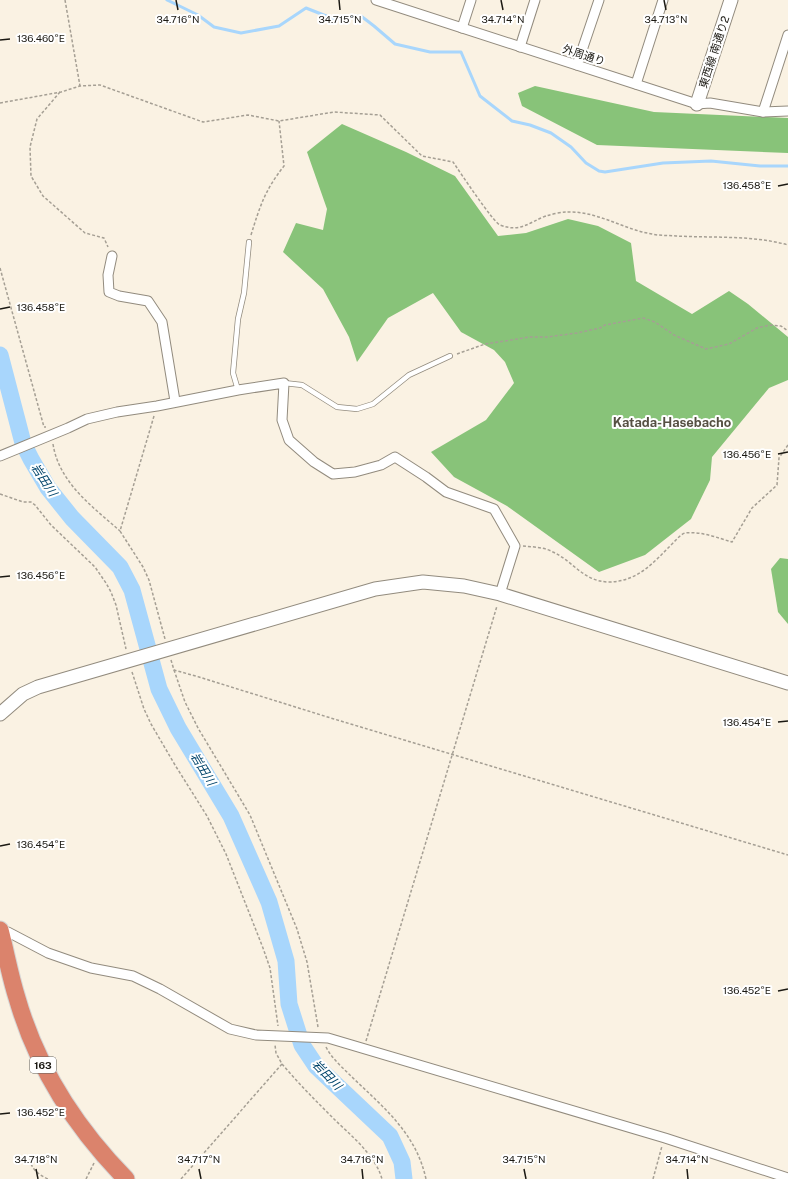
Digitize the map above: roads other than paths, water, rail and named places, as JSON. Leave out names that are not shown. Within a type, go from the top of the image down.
[{"type":"highway","name":"163","points":[[0,931],[17,999],[38,1053],[53,1083],[68,1109],[101,1152],[126,1179]]},
{"type":"street","name":"外周通り","points":[[376,0],[697,104],[710,103],[763,112],[788,112]]},
{"type":"street","points":[[405,9],[408,0]]},
{"type":"street","points":[[462,28],[471,0]]},
{"type":"street","points":[[520,47],[535,0]]},
{"type":"street","points":[[577,65],[599,0]]},
{"type":"street","points":[[636,84],[662,2],[652,0]]},
{"type":"street","name":"東西線 南通り2","points":[[697,104],[731,0]]},
{"type":"street","points":[[763,112],[788,35]]},
{"type":"street","points":[[112,256],[108,275],[109,292],[119,296],[148,301],[162,322],[175,401]]},
{"type":"street","points":[[4,454],[49,433],[87,419],[117,412],[157,406],[175,401],[284,383],[282,420],[289,440],[314,462],[333,474],[356,472],[381,465],[395,457],[446,492],[494,509],[515,546],[500,594]]},
{"type":"street","points":[[0,714],[23,694],[38,687],[375,589],[423,582],[464,586],[500,594],[788,683]]},
{"type":"street","points":[[0,931],[8,932],[48,954],[91,968],[133,976],[160,989],[230,1029],[256,1035],[328,1038],[665,1138],[788,1178]]},
{"type":"lane","points":[[238,390],[233,373],[238,319],[244,293],[249,242]]},
{"type":"lane","points":[[284,383],[302,385],[337,407],[357,409],[373,404],[409,375],[450,356]]},
{"type":"waterway","points":[[167,0],[198,15],[214,27],[241,33],[279,26],[306,8],[334,19],[361,16],[395,44],[430,52],[461,52],[480,96],[512,121],[530,125],[551,133],[571,147],[586,163],[599,171],[605,172],[663,163],[711,161],[760,166],[788,166]]},
{"type":"waterway","name":"岩田川","points":[[0,355],[23,443],[48,488],[72,518],[120,567],[132,590],[159,689],[178,728],[231,816],[269,902],[286,961],[289,1004],[302,1045],[316,1066],[390,1136],[402,1162],[404,1179]]},
{"type":"district","name":"Katada-Hasebacho","points":[[672,422]]}]
